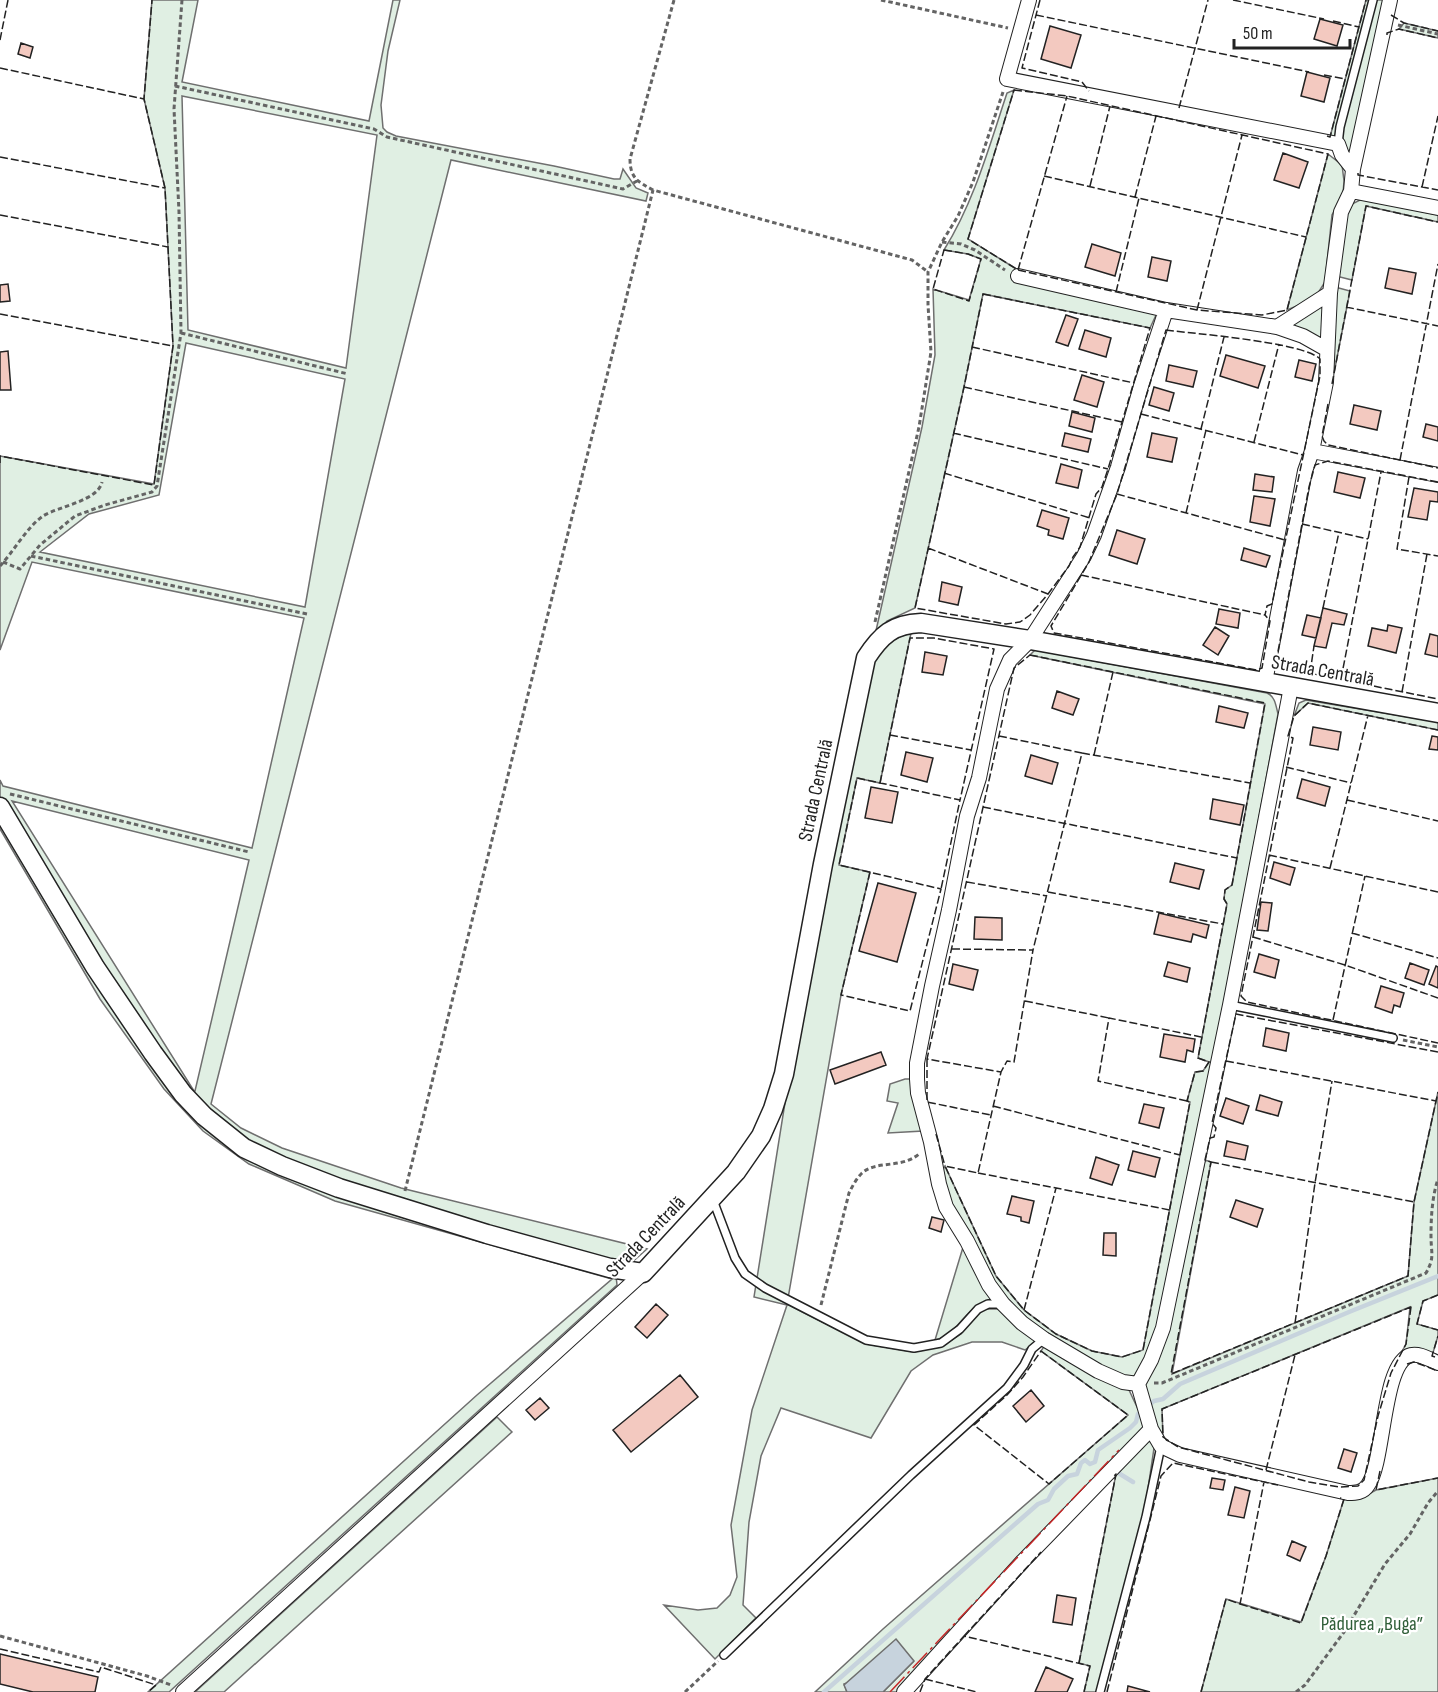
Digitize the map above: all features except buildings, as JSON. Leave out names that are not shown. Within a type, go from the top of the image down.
[{"type":"street","points":[[1029,0],[1007,79],[1338,144],[1342,155],[1353,169]]},
{"type":"street","points":[[1265,682],[1305,471],[1312,451],[1326,382],[1330,293],[1341,212],[1352,191],[1353,169],[1390,0]]},
{"type":"street","points":[[1352,191],[1438,208]]},
{"type":"street","points":[[1018,276],[1166,310],[1278,327],[1326,348]]},
{"type":"street","points":[[1278,327],[1330,293]]},
{"type":"street","points":[[1138,1384],[1123,1382],[1098,1371],[1044,1340],[1003,1304],[989,1285],[967,1241],[946,1207],[918,1093],[917,1079],[932,986],[967,816],[979,778],[997,690],[1010,660],[1030,640],[1084,556],[1094,535],[1118,467],[1166,310]]},
{"type":"street","points":[[1312,451],[1438,475]]},
{"type":"street","name":"Strada Centrală","points":[[184,1691],[643,1273],[736,1172],[761,1136],[773,1109],[784,1074],[823,864],[866,658],[877,642],[892,630],[907,623],[921,623],[1030,640],[1438,713]]},
{"type":"street","points":[[1292,687],[1230,1005],[1163,1328],[1151,1360],[1138,1384],[1141,1398],[1149,1424],[1161,1446],[1180,1455],[1348,1493],[1360,1492],[1368,1486],[1376,1467],[1393,1379],[1399,1364],[1412,1355],[1438,1363]]},
{"type":"street","points":[[0,807],[95,967],[153,1053],[183,1094],[204,1116],[244,1148],[339,1188],[498,1237],[610,1268],[643,1273]]},
{"type":"street","points":[[904,1692],[1149,1424]]},
{"type":"lane","points":[[1338,144],[1340,127],[1373,0]]},
{"type":"lane","points":[[1230,1005],[1393,1038]]},
{"type":"lane","points":[[712,1199],[735,1258],[745,1274],[765,1288],[866,1340],[914,1348],[941,1343],[960,1329],[978,1309],[988,1304],[1003,1304]]},
{"type":"lane","points":[[724,1655],[911,1475],[1007,1388],[1024,1365],[1032,1349],[1044,1340]]},
{"type":"lane","points":[[1100,1692],[1146,1517],[1161,1446]]},
{"type":"path","points":[[3,562],[20,569],[40,545],[75,516],[152,492],[157,486],[181,333],[174,109],[182,0]]},
{"type":"path","points":[[674,0],[630,159],[630,170],[638,182],[653,190],[912,260],[928,272]]},
{"type":"path","points":[[881,0],[1021,31]]},
{"type":"path","points":[[1385,22],[1438,34]]},
{"type":"path","points":[[874,626],[919,427],[931,352],[928,272],[973,182],[1007,79]]},
{"type":"path","points":[[175,86],[374,129],[387,137],[622,189],[638,182]]},
{"type":"path","points":[[401,1207],[653,190]]},
{"type":"path","points":[[942,242],[961,244],[975,250],[1018,276]]},
{"type":"path","points":[[181,333],[348,374]]},
{"type":"path","points":[[0,566],[23,537],[43,517],[93,495],[100,489],[102,482]]},
{"type":"path","points":[[31,556],[307,614]]},
{"type":"path","points":[[0,791],[249,852]]},
{"type":"path","points":[[1393,1038],[1438,1047]]},
{"type":"path","points":[[819,1316],[849,1193],[854,1183],[862,1172],[878,1166],[901,1164],[916,1157],[931,1142]]},
{"type":"path","points":[[1138,1384],[1162,1383],[1426,1274],[1433,1262],[1431,1237],[1434,1190],[1438,1179]]},
{"type":"path","points":[[1302,1692],[1344,1632],[1385,1564],[1410,1534],[1428,1503],[1438,1491]]},
{"type":"path","points":[[0,1636],[147,1676],[184,1691]]},
{"type":"path","points":[[685,1692],[724,1655]]},
{"type":"path","points":[[1296,1692],[1305,1685]]},
{"type":"green space","points":[[152,0],[198,0],[182,82],[369,121],[393,0],[400,0],[388,51],[381,105],[383,128],[387,132],[396,136],[614,179],[620,179],[623,169],[636,188],[648,193],[646,201],[451,160],[211,1104],[241,1128],[282,1148],[401,1188],[647,1249],[629,1265],[341,1184],[253,1147],[193,1099],[148,1038],[0,798],[0,780],[3,786],[252,848],[304,618],[32,562],[0,650],[0,456],[154,484],[173,346],[165,188],[144,99]],"holes":[[[182,96],[377,135],[346,368],[188,330]],[[186,343],[345,379],[305,607],[40,552],[89,514],[159,495]],[[12,801],[249,860],[194,1091]]]},
{"type":"green space","points":[[1366,0],[1384,0],[1351,161],[1330,137]]},
{"type":"green space","points":[[1404,23],[1438,31],[1438,38],[1399,29]]},
{"type":"green space","points":[[1014,90],[968,239],[1018,270],[1157,313],[1150,328],[983,294],[915,608],[887,621],[875,635],[922,427],[935,355],[933,289],[969,300],[981,259],[944,250],[964,213],[1007,93]]},
{"type":"green space","points":[[1328,154],[1342,165],[1344,181],[1343,194],[1332,215],[1325,282],[1309,301],[1287,310]]},
{"type":"green space","points":[[1362,199],[1438,215],[1438,222],[1366,206],[1352,280],[1336,276],[1347,212],[1352,204]]},
{"type":"green space","points":[[1335,287],[1350,291],[1334,373],[1331,344]]},
{"type":"green space","points":[[1324,301],[1322,341],[1289,324]]},
{"type":"green space","points":[[911,633],[880,783],[857,778],[839,865],[870,872],[841,995],[787,1304],[866,1344],[914,1352],[942,1346],[961,1334],[974,1317],[985,1309],[1000,1309],[1038,1340],[1025,1350],[1002,1342],[972,1342],[933,1355],[911,1371],[871,1438],[781,1408],[761,1456],[749,1522],[743,1605],[756,1618],[715,1659],[664,1605],[698,1610],[717,1608],[730,1595],[737,1577],[731,1525],[752,1410],[787,1305],[754,1297],[788,1084],[829,864],[873,664],[888,643]]},
{"type":"green space","points":[[1035,650],[1267,693],[1273,699],[1278,714],[1218,1040],[1160,1323],[1152,1346],[1135,1376],[1125,1378],[1046,1337],[1016,1313],[993,1284],[950,1205],[940,1174],[945,1166],[996,1276],[1024,1310],[1056,1334],[1092,1351],[1122,1357],[1143,1350],[1190,1102],[1187,1101],[1195,1072],[1203,1071],[1209,1062],[1198,1058],[1227,904],[1224,899],[1225,890],[1232,885],[1265,704],[1030,655]]},
{"type":"green space","points":[[1306,700],[1438,722],[1438,730],[1308,703],[1294,716],[1299,703]]},
{"type":"green space","points":[[0,817],[221,1137],[616,1276],[617,1285],[169,1692],[148,1692],[477,1395],[612,1279],[335,1201],[249,1164],[203,1131],[164,1089],[100,999],[0,829]]},
{"type":"green space","points":[[912,1079],[923,1131],[888,1133],[898,1103],[887,1101],[890,1084]]},
{"type":"green space","points":[[1438,1092],[1438,1295],[1423,1301],[1417,1324],[1438,1330],[1432,1356],[1400,1355],[1406,1344],[1410,1307],[1162,1409],[1163,1437],[1155,1427],[1143,1380],[1166,1336],[1205,1160],[1211,1162],[1172,1374],[1408,1276],[1414,1202]]},
{"type":"green space","points":[[964,1244],[995,1300],[977,1306],[944,1337],[935,1340]]},
{"type":"green space","points":[[1045,1345],[1129,1390],[1144,1422],[1143,1428],[898,1692],[883,1692],[914,1661],[844,1684],[847,1692],[815,1692],[883,1629],[1128,1415],[1041,1351]]},
{"type":"green space","points":[[497,1417],[512,1432],[224,1692],[195,1692]]},
{"type":"green space","points":[[1150,1437],[1154,1448],[1145,1509],[1097,1692],[1084,1692],[1090,1666],[1079,1663],[1116,1474]]},
{"type":"green space","name":"Pădurea „Buga”","points":[[1438,1478],[1438,1692],[1201,1692],[1226,1599],[1301,1622],[1326,1556],[1344,1499],[1363,1497],[1376,1490]]},
{"type":"shaded area","points":[[896,1639],[914,1661],[883,1692],[847,1692],[844,1685]]},
{"type":"waterway","points":[[824,1692],[1038,1504],[1048,1500],[1054,1489],[1068,1476],[1077,1474],[1081,1463],[1085,1460],[1090,1464],[1095,1462],[1098,1450],[1130,1428],[1136,1422],[1138,1414],[1154,1401],[1163,1399],[1180,1384],[1438,1276]]},
{"type":"waterway","points":[[1120,1474],[1133,1482]]},
{"type":"fence","points":[[0,40],[8,0]]},
{"type":"fence","points":[[0,463],[0,456],[154,485],[173,346],[165,188],[144,99],[152,0]]},
{"type":"fence","points":[[1040,0],[1022,68],[1082,82],[1089,91]]},
{"type":"fence","points":[[1179,108],[1208,0]]},
{"type":"fence","points":[[1233,0],[1324,19]]},
{"type":"fence","points":[[1327,136],[1330,137],[1366,0]]},
{"type":"fence","points":[[1036,15],[1309,72]]},
{"type":"fence","points":[[1391,15],[1404,23],[1438,31]]},
{"type":"fence","points":[[1333,21],[1359,27]]},
{"type":"fence","points":[[1387,35],[1399,29],[1438,38]]},
{"type":"fence","points":[[0,68],[144,99]]},
{"type":"fence","points":[[1324,75],[1345,79]]},
{"type":"fence","points":[[1014,90],[1067,96],[1328,154],[1287,310],[1262,315],[1197,310],[1018,270],[968,239],[1014,90]]},
{"type":"fence","points":[[1018,270],[1067,96]]},
{"type":"fence","points":[[1090,186],[1110,106]]},
{"type":"fence","points":[[1135,197],[1156,116]]},
{"type":"fence","points":[[1422,187],[1438,116]]},
{"type":"fence","points":[[1197,310],[1242,135]]},
{"type":"fence","points":[[0,157],[165,188]]},
{"type":"fence","points":[[1358,173],[1358,175],[1438,190]]},
{"type":"fence","points":[[1044,176],[1306,237]]},
{"type":"fence","points":[[1116,292],[1139,198]]},
{"type":"fence","points":[[1332,384],[1366,206],[1438,222]]},
{"type":"fence","points":[[0,215],[168,247]]},
{"type":"fence","points":[[944,250],[981,259],[969,301],[933,289],[944,250]]},
{"type":"fence","points":[[1400,460],[1438,264]]},
{"type":"fence","points":[[983,294],[1150,328],[1108,469],[1102,487],[1096,494],[1080,547],[1069,566],[1030,615],[1020,622],[1006,624],[915,608],[983,294]]},
{"type":"fence","points":[[1346,307],[1438,326]]},
{"type":"fence","points":[[0,314],[173,346]]},
{"type":"fence","points":[[1166,330],[1272,343],[1310,353],[1320,359],[1320,376],[1272,604],[1267,606],[1265,615],[1270,621],[1262,668],[1257,670],[1054,633],[1051,626],[1089,562],[1117,494],[1166,330]]},
{"type":"fence","points":[[1201,429],[1224,337]]},
{"type":"fence","points":[[1254,442],[1279,344]]},
{"type":"fence","points":[[972,347],[1134,383]]},
{"type":"fence","points":[[964,387],[1122,422]]},
{"type":"fence","points":[[1328,404],[1322,436],[1328,445],[1438,468]]},
{"type":"fence","points":[[1141,414],[1303,455]]},
{"type":"fence","points":[[1186,513],[1206,430]]},
{"type":"fence","points":[[953,433],[1108,469]]},
{"type":"fence","points":[[1438,482],[1328,461],[1315,465],[1276,662],[1279,667],[1438,699]]},
{"type":"fence","points":[[1341,679],[1381,472]]},
{"type":"fence","points":[[944,473],[1090,518]]},
{"type":"fence","points":[[1409,477],[1397,549],[1438,556]]},
{"type":"fence","points":[[1117,494],[1285,540]]},
{"type":"fence","points":[[1302,524],[1368,539]]},
{"type":"fence","points":[[1323,608],[1339,532]]},
{"type":"fence","points":[[928,548],[1048,594]]},
{"type":"fence","points":[[1402,692],[1427,554]]},
{"type":"fence","points":[[1081,575],[1265,615]]},
{"type":"fence","points":[[880,783],[910,638],[934,638],[994,649],[960,800]]},
{"type":"fence","points":[[1310,673],[1314,646]]},
{"type":"fence","points":[[1030,655],[1265,703],[1232,885],[1225,890],[1224,899],[1227,904],[1198,1058],[1209,1062],[1203,1071],[1195,1072],[1187,1101],[1190,1102],[1143,1350],[1122,1357],[1092,1351],[1056,1334],[1024,1310],[996,1276],[945,1166],[978,1173],[1001,1072],[927,1059],[1014,668],[1030,655]]},
{"type":"fence","points":[[1094,755],[1113,672]]},
{"type":"fence","points":[[1438,730],[1308,703],[1294,716],[1288,736],[1293,738],[1241,996],[1247,1002],[1438,1043]]},
{"type":"fence","points":[[1330,868],[1368,715]]},
{"type":"fence","points":[[890,735],[971,750]]},
{"type":"fence","points":[[999,736],[1082,753],[1033,950]]},
{"type":"fence","points":[[1082,753],[1250,783]]},
{"type":"fence","points":[[1286,767],[1351,783]]},
{"type":"fence","points":[[870,872],[841,995],[910,1011],[941,889],[839,865],[857,778],[960,800],[941,889]]},
{"type":"fence","points":[[1347,800],[1438,821]]},
{"type":"fence","points":[[983,807],[1237,858]]},
{"type":"fence","points":[[1269,855],[1438,892]]},
{"type":"fence","points":[[1333,1020],[1365,876]]},
{"type":"fence","points":[[967,882],[1047,896]]},
{"type":"fence","points":[[1048,892],[1223,924]]},
{"type":"fence","points":[[1352,933],[1438,958]]},
{"type":"fence","points":[[1253,937],[1345,965],[1438,998]]},
{"type":"fence","points":[[952,949],[1033,950],[1014,1062],[1007,1061],[1001,1072]]},
{"type":"fence","points":[[1025,1001],[1109,1018]]},
{"type":"fence","points":[[1438,1052],[1236,1014],[1212,1123],[1216,1128],[1214,1137],[1210,1138],[1205,1160],[1211,1162],[1171,1374],[1408,1276],[1414,1202],[1438,1092]]},
{"type":"fence","points":[[1187,1101],[1098,1081],[1109,1018],[1201,1037]]},
{"type":"fence","points":[[927,1059],[927,1102],[991,1115]]},
{"type":"fence","points":[[1226,1061],[1436,1101]]},
{"type":"fence","points":[[1295,1323],[1332,1081]]},
{"type":"fence","points":[[993,1106],[1180,1155]]},
{"type":"fence","points":[[936,1134],[945,1166]]},
{"type":"fence","points":[[1211,1162],[1414,1202]]},
{"type":"fence","points":[[978,1173],[1170,1210]]},
{"type":"fence","points":[[1024,1310],[1056,1188]]},
{"type":"fence","points":[[1438,1295],[1423,1301],[1417,1324],[1438,1330]]},
{"type":"fence","points":[[1411,1307],[1406,1344],[1391,1373],[1378,1416],[1364,1480],[1358,1486],[1340,1487],[1309,1482],[1178,1447],[1163,1437],[1162,1409],[1411,1307]]},
{"type":"fence","points":[[1435,1357],[1432,1356],[1438,1336]]},
{"type":"fence","points":[[1041,1351],[1128,1415],[1049,1484],[974,1425],[1007,1395],[1041,1351]]},
{"type":"fence","points":[[1266,1470],[1295,1355]]},
{"type":"fence","points":[[1407,1364],[1414,1362],[1438,1371]]},
{"type":"fence","points":[[1107,1692],[1161,1476],[1173,1463],[1278,1485]]},
{"type":"fence","points":[[1380,1471],[1376,1490],[1438,1478]]},
{"type":"fence","points":[[1079,1663],[1116,1474],[1114,1476]]},
{"type":"fence","points":[[1201,1692],[1226,1599],[1240,1604],[1264,1482]]},
{"type":"fence","points":[[1240,1604],[1301,1623],[1344,1499],[1340,1498]]},
{"type":"fence","points":[[964,1636],[1041,1552]]},
{"type":"fence","points":[[920,1692],[925,1679],[964,1636],[1090,1666],[1084,1692]]},
{"type":"fence","points":[[0,1649],[99,1672],[101,1667],[156,1685],[148,1692]]},
{"type":"fence","points":[[925,1679],[977,1692]]},
{"type":"power","points":[[890,1692],[1119,1450]]}]
